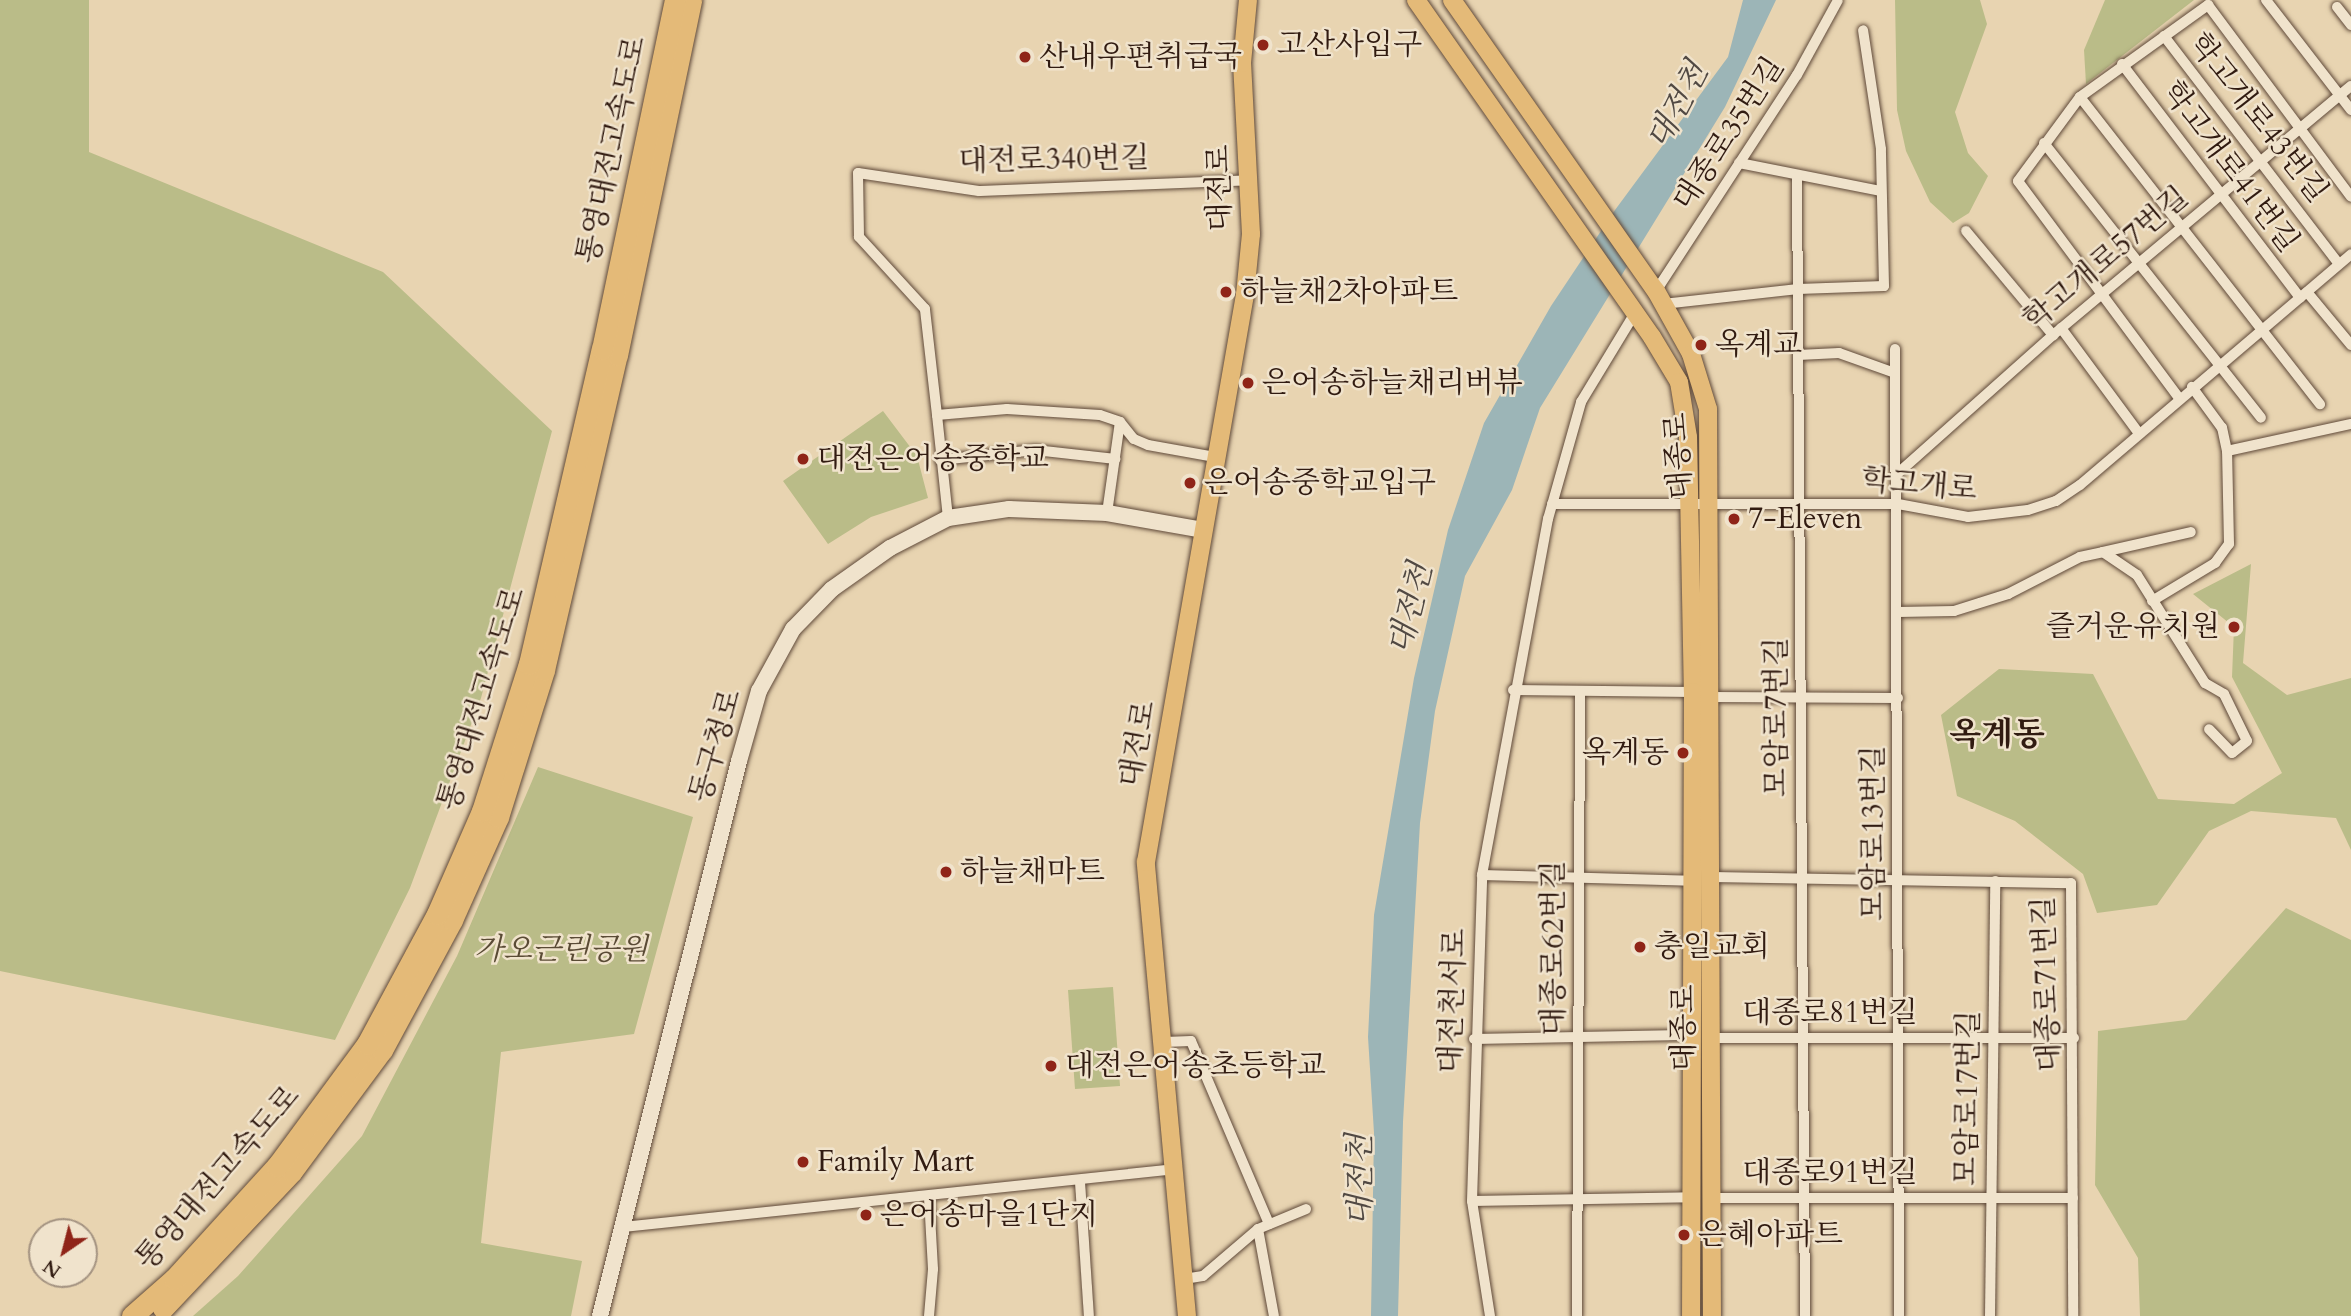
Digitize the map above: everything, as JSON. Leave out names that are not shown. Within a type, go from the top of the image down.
[{"type":"highway","name":"통영대전고속도로","points":[[132,1316],[173,1279],[277,1166],[367,1044],[437,914],[482,811],[532,651],[602,349],[675,0]]},
{"type":"highway","name":"통영대전고속도로","points":[[154,1316],[292,1171],[382,1050],[452,920],[498,817],[544,670],[617,355],[691,0]]},
{"type":"main road","name":"대전로","points":[[1187,1316],[1146,863],[1244,295],[1251,180],[1242,62],[1248,0]]},
{"type":"main road","name":"대종로","points":[[1416,0],[1634,312],[1679,382],[1688,436],[1712,877],[1712,1316]]},
{"type":"main road","name":"대종로","points":[[1452,0],[1660,297],[1690,354],[1708,409],[1711,502],[1691,881],[1691,1316]]},
{"type":"main road","name":"동구청로","points":[[600,1316],[759,691],[793,629],[832,589],[890,548],[948,518],[1009,509],[1107,513],[1203,530]]},
{"type":"street","name":"대종로35번길","points":[[1660,297],[1739,163],[1797,75],[1838,0]]},
{"type":"street","points":[[2266,0],[2351,110]]},
{"type":"street","points":[[2179,398],[2018,181],[2080,97],[2122,64],[2208,5],[2351,197]]},
{"type":"street","points":[[2337,7],[2351,25]]},
{"type":"street","points":[[1660,297],[1884,286],[1881,149],[1863,30]]},
{"type":"street","name":"학고개로43번길","points":[[2164,36],[2339,264]]},
{"type":"street","name":"학고개로41번길","points":[[2122,64],[2220,195],[2304,295]]},
{"type":"street","name":"학고개로57번길","points":[[1897,474],[2057,331],[2351,86]]},
{"type":"street","points":[[2080,97],[2260,332],[2320,404]]},
{"type":"street","points":[[2044,143],[2141,261],[2219,367],[2261,418]]},
{"type":"street","points":[[1739,163],[1797,177],[1880,191]]},
{"type":"street","name":"대전로340번길","points":[[937,415],[925,309],[859,237],[858,173],[979,191],[1251,180]]},
{"type":"street","name":"모암로7번길","points":[[1797,177],[1805,1316]]},
{"type":"street","points":[[1966,231],[2057,331],[2138,432]]},
{"type":"street","name":"학고개로","points":[[1690,503],[1898,504],[1968,517],[2028,510],[2056,501],[2080,485],[2138,432],[2351,254]]},
{"type":"street","points":[[2304,295],[2351,345]]},
{"type":"street","name":"대전천서로","points":[[1490,1316],[1472,1201],[1474,1039],[1482,874],[1513,690],[1552,504],[1581,402],[1634,312]]},
{"type":"street","name":"모암로13번길","points":[[1895,349],[1898,504],[1899,1316]]},
{"type":"street","points":[[1798,355],[1839,354],[1895,373]]},
{"type":"street","points":[[2152,601],[2215,563],[2230,544],[2227,452],[2222,428],[2192,387]]},
{"type":"street","points":[[948,518],[937,415],[1007,409],[1100,415],[1120,422],[1134,439],[1148,445],[1215,457]]},
{"type":"street","points":[[1107,513],[1120,422]]},
{"type":"street","points":[[2227,452],[2351,424]]},
{"type":"street","points":[[940,460],[1035,450],[1115,459]]},
{"type":"street","name":"대종로","points":[[1552,504],[1690,503]]},
{"type":"street","points":[[1898,612],[1954,611],[2008,594],[2080,557],[2191,533]]},
{"type":"street","points":[[2103,552],[2137,575],[2205,683],[2224,694],[2247,741],[2232,754],[2209,729]]},
{"type":"street","points":[[1513,690],[1898,698]]},
{"type":"street","name":"대종로62번길","points":[[1577,1316],[1577,878],[1580,692]]},
{"type":"street","points":[[1482,874],[1691,881]]},
{"type":"street","name":"대종로71번길","points":[[1712,877],[2067,882],[2074,887],[2073,1316]]},
{"type":"street","name":"모암로17번길","points":[[1990,1316],[1995,881]]},
{"type":"street","name":"대종로","points":[[1474,1039],[1692,1035]]},
{"type":"street","name":"대종로81번길","points":[[1712,1038],[2074,1038]]},
{"type":"street","points":[[1164,1042],[1191,1041],[1264,1226],[1274,1316]]},
{"type":"street","points":[[623,1227],[1080,1182],[1175,1169]]},
{"type":"street","points":[[1080,1182],[1089,1316]]},
{"type":"street","points":[[929,1197],[933,1269],[929,1316]]},
{"type":"street","points":[[1472,1201],[1692,1197]]},
{"type":"street","name":"대종로91번길","points":[[1713,1198],[2073,1198]]},
{"type":"street","points":[[1184,1279],[1203,1276],[1264,1226],[1307,1209]]},
{"type":"green space","points":[[0,0],[89,0],[89,152],[383,272],[552,431],[481,698],[410,888],[335,1040],[0,971]]},
{"type":"green space","points":[[1895,0],[1980,0],[1987,24],[1955,112],[1968,153],[1988,176],[1969,213],[1953,223],[1930,202],[1906,151],[1897,110]]},
{"type":"green space","points":[[2105,0],[2194,0],[2086,84],[2084,50]]},
{"type":"green space","points":[[883,411],[917,456],[928,498],[871,517],[828,544],[783,481]]},
{"type":"green space","points":[[2251,564],[2243,663],[2287,695],[2351,678],[2351,850],[2336,818],[2251,811],[2209,831],[2157,905],[2097,913],[2083,874],[2015,821],[1957,796],[1941,715],[1999,669],[2093,674],[2158,799],[2234,804],[2282,773],[2232,677],[2234,627],[2193,594]]},
{"type":"green space","name":"가오근린공원","points":[[538,767],[693,817],[634,1034],[501,1052],[481,1243],[582,1261],[571,1316],[193,1316],[238,1276],[362,1136],[457,956]]},
{"type":"green space","points":[[2286,908],[2351,940],[2351,1316],[2140,1316],[2138,1258],[2095,1185],[2098,1031],[2186,1020]]},
{"type":"green space","points":[[1113,987],[1120,1086],[1075,1089],[1068,990]]},
{"type":"water","points":[[1743,0],[1776,0],[1725,107],[1540,408],[1512,490],[1465,576],[1435,711],[1420,823],[1403,1122],[1398,1316],[1371,1316],[1374,1133],[1368,1037],[1374,915],[1414,678],[1448,530],[1484,423],[1551,306],[1615,210],[1728,57]]},
{"type":"place","name":"고산사입구","points":[[1263,45]]},
{"type":"place","name":"산내우편취급국","points":[[1025,57]]},
{"type":"place","name":"하늘채2차아파트","points":[[1226,292]]},
{"type":"place","name":"옥계교","points":[[1701,345]]},
{"type":"place","name":"은어송하늘채리버뷰","points":[[1248,383]]},
{"type":"place","name":"대전은어송중학교","points":[[803,459]]},
{"type":"place","name":"은어송중학교입구","points":[[1190,483]]},
{"type":"place","name":"7-Eleven","points":[[1734,519]]},
{"type":"place","name":"즐거운유치원","points":[[2234,627]]},
{"type":"place","name":"옥계동","points":[[1683,753]]},
{"type":"place","name":"하늘채마트","points":[[946,872]]},
{"type":"place","name":"충일교회","points":[[1640,947]]},
{"type":"place","name":"대전은어송초등학교","points":[[1051,1066]]},
{"type":"place","name":"Family Mart","points":[[803,1162]]},
{"type":"place","name":"은어송마을1단지","points":[[866,1215]]},
{"type":"place","name":"은혜아파트","points":[[1684,1235]]},
{"type":"district","name":"옥계동","points":[[1997,735]]},
{"type":"water label","name":"대전천","points":[[1678,106]]},
{"type":"water label","name":"대전천","points":[[1411,609]]},
{"type":"water label","name":"대전천","points":[[1360,1180]]}]
